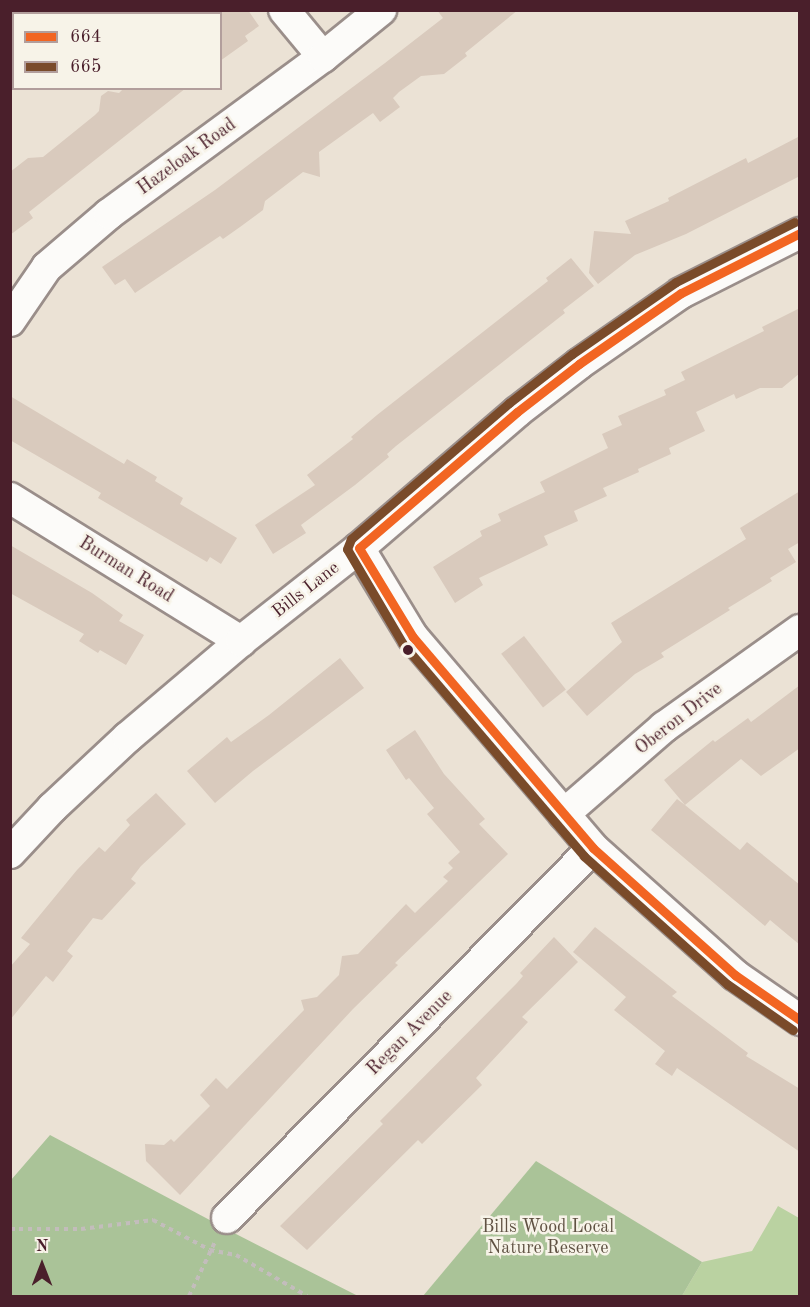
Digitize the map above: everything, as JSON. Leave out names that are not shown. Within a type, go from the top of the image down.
[{"type":"street","points":[[284,10],[323,57]]},
{"type":"street","name":"Hazeloak Road","points":[[10,321],[46,267],[109,214],[323,57],[381,10]]},
{"type":"street","name":"Bills Lane","points":[[10,853],[52,808],[128,737],[241,641],[359,548],[517,412],[579,364],[681,293],[800,233]]},
{"type":"street","name":"Burman Road","points":[[10,498],[241,641]]},
{"type":"street","points":[[359,548],[413,637],[593,848],[735,975],[800,1020]]},
{"type":"street","name":"Oberon Drive","points":[[564,814],[664,728],[800,630]]},
{"type":"street","name":"Regan Avenue","points":[[227,1218],[593,848]]},
{"type":"path","points":[[189,1296],[227,1218]]},
{"type":"path","points":[[10,1229],[81,1229],[153,1220],[210,1250],[236,1255],[307,1296]]},
{"type":"green space","points":[[50,1135],[358,1296],[11,1296],[11,1180]]},
{"type":"green space","name":"Bills Wood Local Nature Reserve","points":[[536,1161],[702,1262],[682,1296],[423,1296]]},
{"type":"green space","points":[[778,1206],[799,1218],[799,1296],[682,1296],[702,1262],[752,1251]]},
{"type":"building","points":[[220,10],[248,10],[259,26],[245,36],[248,41],[222,60],[222,12]]},
{"type":"building","points":[[437,10],[518,10],[465,53],[467,56],[444,74],[421,76],[399,92],[393,98],[400,107],[380,122],[373,113],[319,152],[320,177],[303,172],[265,201],[263,210],[240,227],[223,239],[220,236],[135,293],[125,279],[115,285],[102,267],[215,190],[385,63],[443,18]]},
{"type":"building","points":[[122,90],[183,90],[29,212],[33,218],[10,235],[10,172],[28,158],[43,157],[95,115],[99,111],[101,96],[108,91],[119,93]]},
{"type":"building","points":[[800,136],[800,176],[686,234],[635,255],[598,284],[589,273],[594,231],[631,234],[625,221],[669,201],[668,198],[746,158],[748,163]]},
{"type":"building","points":[[571,258],[594,286],[563,310],[565,313],[396,446],[387,454],[389,457],[355,485],[301,525],[306,533],[273,554],[255,525],[315,485],[307,475],[353,439],[351,437],[377,415],[548,281],[546,278]]},
{"type":"building","points":[[800,308],[800,373],[782,388],[760,388],[736,399],[734,394],[696,412],[705,431],[669,448],[671,454],[638,469],[639,472],[603,488],[607,496],[574,511],[578,521],[544,536],[548,545],[479,578],[483,585],[455,603],[433,567],[482,536],[480,531],[501,521],[498,514],[545,492],[540,482],[608,448],[602,434],[622,425],[618,416],[666,395],[664,390],[685,380],[681,372],[764,331],[762,327]]},
{"type":"building","points":[[10,396],[124,464],[127,459],[157,477],[155,481],[183,498],[180,504],[237,538],[221,564],[210,557],[207,562],[98,498],[101,493],[10,440]]},
{"type":"building","points":[[800,491],[800,542],[788,549],[796,562],[770,578],[772,581],[728,608],[730,610],[661,653],[664,657],[635,674],[587,716],[566,692],[622,642],[611,623],[746,539],[740,528]]},
{"type":"building","points":[[10,545],[92,593],[123,615],[119,621],[144,635],[126,665],[100,650],[98,653],[79,641],[84,634],[10,593]]},
{"type":"building","points":[[524,636],[566,690],[543,707],[501,654]]},
{"type":"building","points":[[340,658],[364,688],[253,771],[215,803],[187,771],[227,737],[231,742],[269,715]]},
{"type":"building","points":[[800,685],[800,748],[761,776],[741,759],[685,805],[664,780],[713,740],[715,742],[748,718],[751,722]]},
{"type":"building","points":[[415,730],[444,774],[485,819],[479,824],[508,854],[395,963],[398,965],[353,1009],[180,1195],[146,1161],[145,1144],[164,1145],[171,1139],[174,1142],[210,1106],[200,1095],[216,1078],[227,1089],[304,1010],[301,1000],[317,997],[339,975],[342,956],[358,954],[406,904],[415,913],[448,881],[443,877],[453,868],[448,863],[460,852],[427,814],[434,808],[409,778],[406,780],[386,750]]},
{"type":"building","points":[[156,793],[186,824],[141,866],[131,879],[136,883],[102,920],[93,918],[67,951],[73,956],[53,982],[46,976],[10,1020],[10,967],[30,944],[21,938],[77,870],[99,847],[105,852],[130,825],[126,820]]},
{"type":"building","points":[[677,799],[740,850],[747,842],[800,885],[800,945],[770,920],[765,926],[651,830]]},
{"type":"building","points":[[595,927],[677,992],[672,996],[748,1053],[746,1056],[800,1089],[800,1152],[677,1068],[672,1076],[655,1064],[665,1051],[614,1010],[626,997],[573,952]]},
{"type":"building","points":[[554,937],[578,962],[522,1017],[528,1022],[476,1078],[482,1085],[422,1144],[418,1140],[307,1250],[280,1226],[383,1124],[380,1121],[517,983],[523,976],[520,973]]},
{"type":"transit line","name":"665","points":[[793,1030],[727,984],[584,856],[403,644],[347,549],[351,539],[509,403],[572,354],[676,282],[795,222]]},
{"type":"transit line","name":"664","points":[[800,233],[681,293],[579,364],[517,412],[359,548],[413,637],[593,848],[735,975],[800,1020]]}]
